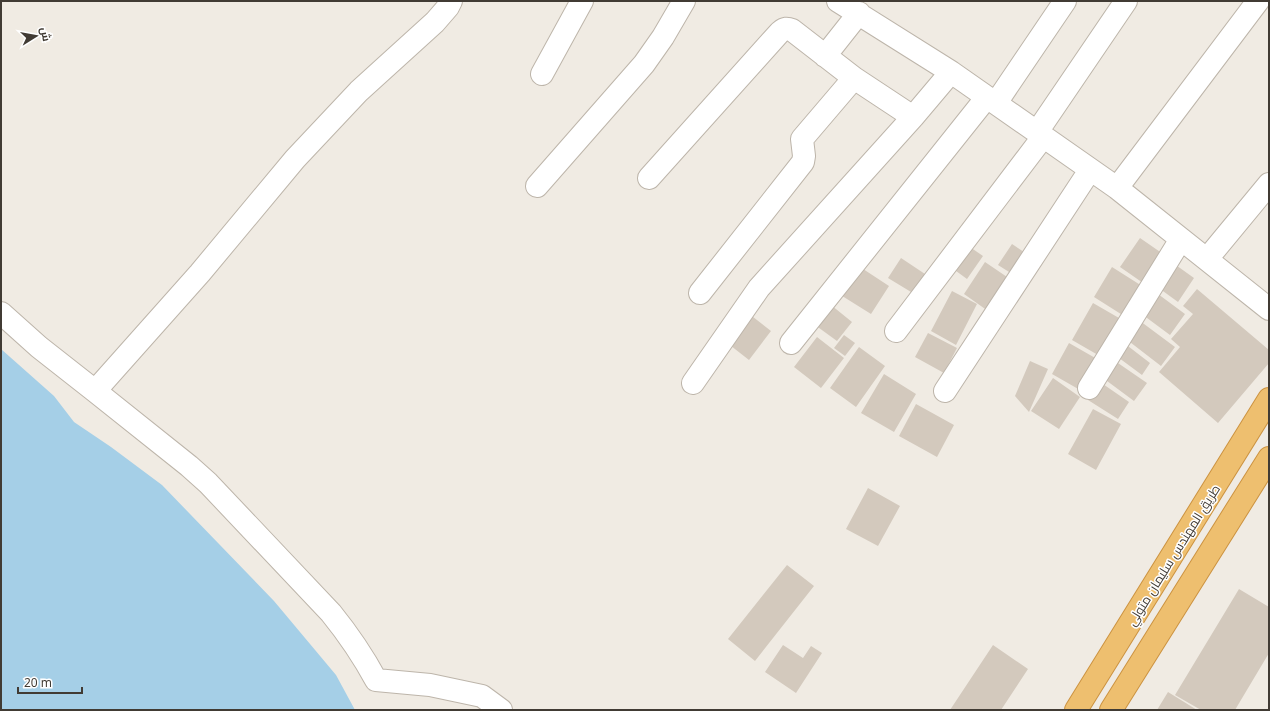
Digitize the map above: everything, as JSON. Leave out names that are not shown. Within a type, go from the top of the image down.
[{"type":"highway","name":"طريق المهندس سليمان متولي","points":[[1076,710],[1269,399]]},
{"type":"highway","points":[[1111,710],[1269,458]]},
{"type":"street","points":[[95,391],[200,273],[295,159],[359,92],[435,22],[448,7],[451,1]]},
{"type":"street","points":[[542,74],[582,1]]},
{"type":"street","points":[[537,186],[644,64],[663,37],[684,1]]},
{"type":"street","points":[[838,1],[951,72],[1117,188],[1269,309]]},
{"type":"street","points":[[791,343],[991,100],[1064,1]]},
{"type":"street","points":[[896,332],[1040,134],[1126,1]]},
{"type":"street","points":[[1117,188],[1258,1]]},
{"type":"street","points":[[825,56],[859,13]]},
{"type":"street","points":[[649,178],[780,32],[788,28],[854,78],[913,117]]},
{"type":"street","points":[[693,383],[759,288],[913,117],[951,72]]},
{"type":"street","points":[[700,293],[803,162],[804,156],[802,139],[854,78]]},
{"type":"street","points":[[945,391],[1090,170]]},
{"type":"street","points":[[1207,259],[1269,184]]},
{"type":"street","points":[[1089,388],[1181,239]]},
{"type":"street","points":[[1,313],[39,347],[189,466],[208,483],[331,613],[363,656],[376,680],[430,685],[482,696],[501,710]]},
{"type":"water","points":[[1,349],[54,396],[74,422],[111,447],[162,485],[274,601],[336,675],[355,710],[1,710]]},
{"type":"building","points":[[1140,238],[1166,256],[1146,285],[1120,267]]},
{"type":"building","points":[[1012,244],[1030,256],[1017,277],[998,265]]},
{"type":"building","points":[[967,245],[983,256],[967,279],[952,268]]},
{"type":"building","points":[[901,258],[928,276],[916,295],[888,278]]},
{"type":"building","points":[[985,262],[1010,279],[988,311],[964,294]]},
{"type":"building","points":[[1173,263],[1194,278],[1178,302],[1156,286]]},
{"type":"building","points":[[857,265],[889,286],[871,314],[839,294]]},
{"type":"building","points":[[1112,267],[1142,286],[1124,316],[1094,297]]},
{"type":"building","points":[[1197,289],[1269,350],[1269,363],[1218,423],[1159,372],[1180,347],[1171,339],[1193,314],[1183,306]]},
{"type":"building","points":[[952,291],[977,304],[956,345],[931,331]]},
{"type":"building","points":[[1158,294],[1185,314],[1170,335],[1143,315]]},
{"type":"building","points":[[1093,303],[1119,318],[1098,355],[1072,340]]},
{"type":"building","points":[[831,305],[852,322],[837,341],[815,325]]},
{"type":"building","points":[[748,313],[771,331],[749,360],[726,342]]},
{"type":"building","points":[[1140,321],[1175,347],[1161,366],[1126,339]]},
{"type":"building","points":[[928,333],[957,348],[944,373],[915,357]]},
{"type":"building","points":[[844,335],[855,343],[845,356],[834,348]]},
{"type":"building","points":[[817,337],[844,358],[821,388],[794,367]]},
{"type":"building","points":[[1069,343],[1097,359],[1080,390],[1052,374]]},
{"type":"building","points":[[1124,343],[1150,363],[1142,375],[1115,355]]},
{"type":"building","points":[[859,347],[885,366],[856,407],[830,388]]},
{"type":"building","points":[[1030,361],[1048,369],[1029,412],[1015,396]]},
{"type":"building","points":[[1115,361],[1147,383],[1134,401],[1103,378]]},
{"type":"building","points":[[884,374],[916,394],[894,432],[861,413]]},
{"type":"building","points":[[1053,378],[1080,397],[1059,429],[1031,411]]},
{"type":"building","points":[[1100,382],[1129,402],[1118,419],[1088,400]]},
{"type":"building","points":[[916,404],[954,425],[937,457],[899,436]]},
{"type":"building","points":[[1093,409],[1121,424],[1096,470],[1068,454]]},
{"type":"building","points":[[868,488],[900,506],[878,546],[846,529]]},
{"type":"building","points":[[787,565],[814,586],[755,661],[728,639]]},
{"type":"building","points":[[1239,589],[1269,607],[1269,653],[1235,710],[1201,710],[1175,695]]},
{"type":"building","points":[[783,645],[803,658],[811,646],[822,653],[796,693],[765,672]]},
{"type":"building","points":[[993,645],[1028,669],[1001,710],[950,710]]},
{"type":"building","points":[[1168,692],[1197,710],[1157,710]]}]
